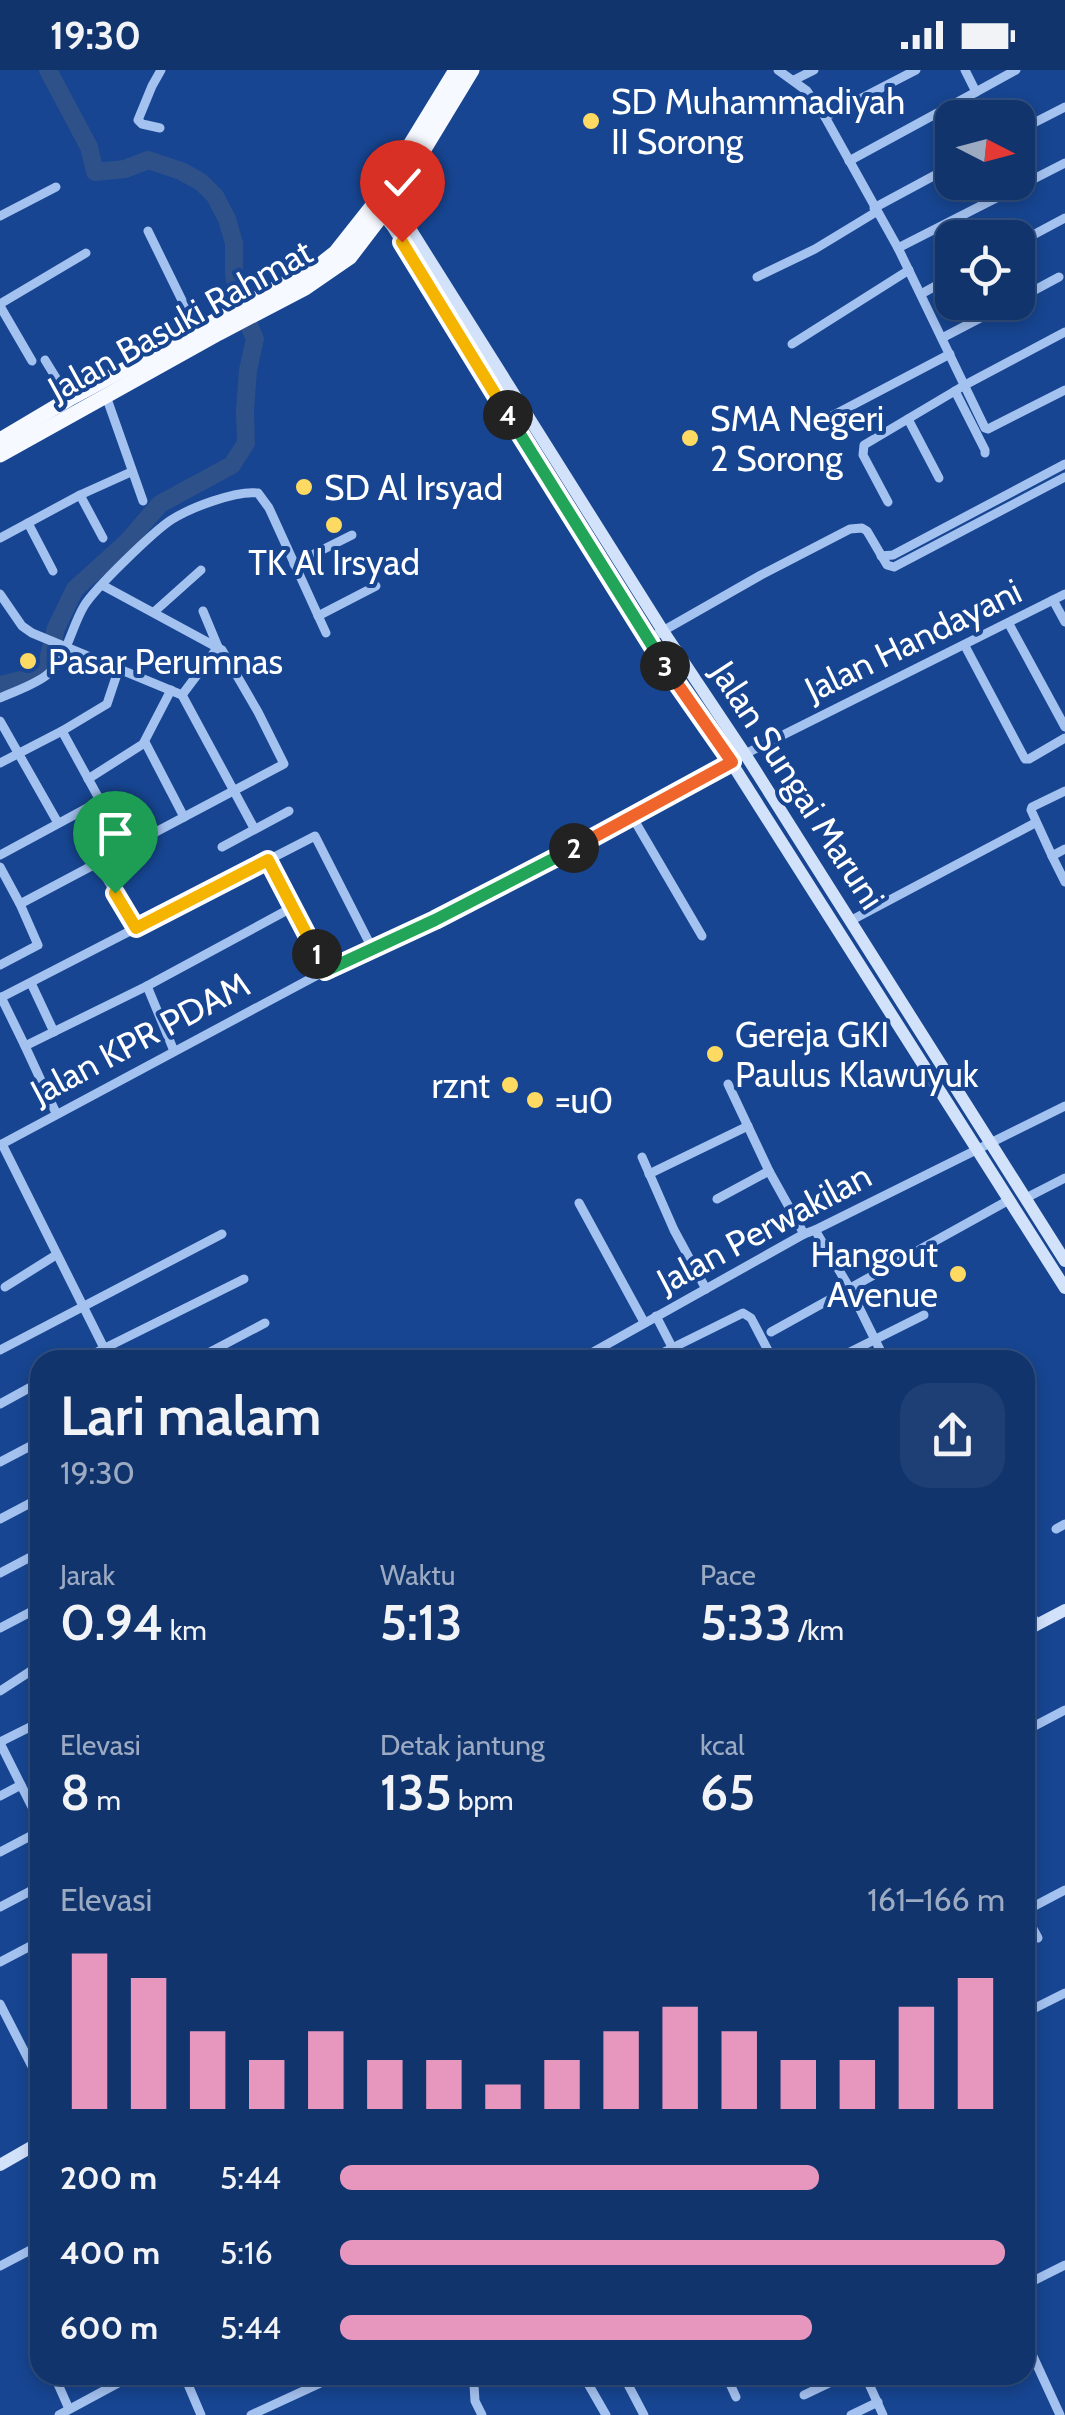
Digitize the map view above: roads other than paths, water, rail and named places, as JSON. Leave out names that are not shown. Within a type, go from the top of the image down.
[{"type":"highway","name":"Jalan Basuki Rahmat","points":[[0,440],[69,399],[146,367],[267,299],[305,288],[350,258],[456,70]]},
{"type":"highway","name":"Jalan Basuki Rahmat","points":[[383,203],[472,70]]},
{"type":"highway","name":"Jalan Basuki Rahmat","points":[[0,455],[106,396],[197,331],[216,327]]},
{"type":"main road","name":"Jalan Sungai Maruni","points":[[383,203],[745,754],[1065,1261]]},
{"type":"main road","name":"Jalan Sungai Maruni","points":[[383,203],[647,640],[732,762],[1065,1288]]},
{"type":"main road","points":[[1035,1626],[1065,1610]]},
{"type":"main road","points":[[0,2164],[30,2148]]},
{"type":"street","points":[[160,128],[138,120],[162,70]]},
{"type":"street","points":[[778,70],[807,92],[825,118],[898,248],[950,354],[985,454]]},
{"type":"street","points":[[794,80],[814,70]]},
{"type":"street","points":[[825,118],[916,70]]},
{"type":"street","points":[[965,70],[976,92]]},
{"type":"street","points":[[848,161],[1016,70]]},
{"type":"street","points":[[1035,122],[1065,107]]},
{"type":"street","points":[[898,248],[1065,163]]},
{"type":"street","points":[[758,278],[816,249],[935,176]]},
{"type":"street","points":[[0,216],[56,186]]},
{"type":"street","points":[[1035,235],[1065,218]]},
{"type":"street","points":[[148,231],[197,331]]},
{"type":"street","points":[[32,361],[0,305],[86,253]]},
{"type":"street","points":[[792,344],[909,270]]},
{"type":"street","points":[[1035,290],[1059,278]]},
{"type":"street","points":[[921,294],[935,286]]},
{"type":"street","points":[[942,338],[977,320]]},
{"type":"street","points":[[888,502],[865,460],[863,448],[867,442],[1065,332]]},
{"type":"street","points":[[828,418],[950,354]]},
{"type":"street","points":[[44,360],[69,399]]},
{"type":"street","points":[[960,388],[986,429],[1065,390]]},
{"type":"street","points":[[106,396],[143,502]]},
{"type":"street","points":[[908,419],[938,478]]},
{"type":"street","points":[[882,556],[892,555],[1065,464]]},
{"type":"street","points":[[0,538],[132,472]]},
{"type":"street","points":[[647,640],[850,529],[867,531],[888,565],[898,566],[1065,477]]},
{"type":"street","points":[[0,698],[47,674],[83,608],[171,520],[212,502],[251,492],[258,493],[268,508],[326,633]]},
{"type":"street","points":[[80,495],[103,538]]},
{"type":"street","points":[[28,523],[53,571]]},
{"type":"street","points":[[294,564],[352,535]]},
{"type":"street","points":[[154,612],[202,570]]},
{"type":"street","points":[[102,585],[218,646]]},
{"type":"street","points":[[318,616],[376,586]]},
{"type":"street","points":[[0,594],[4,608],[32,633],[176,692],[254,828]]},
{"type":"street","name":"Jalan Handayani","points":[[732,762],[1065,594]]},
{"type":"street","points":[[1053,600],[1065,622]]},
{"type":"street","points":[[20,904],[283,766],[203,611]]},
{"type":"street","points":[[1009,624],[1065,728]]},
{"type":"street","points":[[88,779],[145,742],[176,692],[218,646]]},
{"type":"street","points":[[964,646],[1025,759],[1065,738]]},
{"type":"street","points":[[0,763],[107,704],[119,668]]},
{"type":"street","points":[[0,722],[58,823]]},
{"type":"street","points":[[62,730],[125,846]]},
{"type":"street","points":[[145,742],[184,816]]},
{"type":"street","name":"Jalan KPR PDAM","points":[[3,1144],[325,971],[435,920],[732,762]]},
{"type":"street","points":[[1065,791],[1032,807],[1030,812],[1065,882]]},
{"type":"street","points":[[0,855],[100,801]]},
{"type":"street","points":[[222,846],[289,811]]},
{"type":"street","points":[[632,818],[702,936]]},
{"type":"street","points":[[850,921],[1035,823]]},
{"type":"street","points":[[56,1113],[1,998],[30,982],[311,836],[317,839],[372,948]]},
{"type":"street","points":[[1052,856],[1065,849]]},
{"type":"street","points":[[268,860],[325,971]]},
{"type":"street","points":[[97,862],[136,928]]},
{"type":"street","points":[[0,867],[38,945],[0,964]]},
{"type":"street","points":[[25,1046],[147,986],[292,907]]},
{"type":"street","points":[[30,982],[54,1032]]},
{"type":"street","points":[[147,986],[174,1051]]},
{"type":"street","points":[[728,1084],[804,1234]]},
{"type":"street","name":"Jalan Perwakilan","points":[[596,1350],[804,1234],[1065,1106]]},
{"type":"street","points":[[649,1174],[748,1126]]},
{"type":"street","points":[[0,1129],[3,1144],[105,1350]]},
{"type":"street","points":[[642,1156],[674,1230],[706,1289]]},
{"type":"street","points":[[718,1199],[769,1171]]},
{"type":"street","points":[[1026,1198],[1065,1178]]},
{"type":"street","points":[[771,1332],[1009,1200]]},
{"type":"street","points":[[579,1202],[644,1322]]},
{"type":"street","points":[[816,1230],[880,1350]]},
{"type":"street","points":[[0,1350],[222,1234]]},
{"type":"street","points":[[5,1287],[56,1255]]},
{"type":"street","points":[[99,1350],[244,1279]]},
{"type":"street","points":[[666,1350],[743,1313],[751,1318],[768,1350]]},
{"type":"street","points":[[853,1350],[924,1315]]},
{"type":"street","points":[[656,1316],[672,1347]]},
{"type":"street","points":[[214,1350],[266,1323]]},
{"type":"street","points":[[0,1404],[30,1388]]},
{"type":"street","points":[[0,1462],[30,1446]]},
{"type":"street","points":[[0,1519],[30,1503]]},
{"type":"street","points":[[0,1573],[30,1557]]},
{"type":"street","points":[[0,1628],[30,1612]]},
{"type":"street","points":[[0,1691],[30,1672]]},
{"type":"street","points":[[1035,1726],[1065,1710]]},
{"type":"street","points":[[30,1727],[0,1742],[30,1803]]},
{"type":"street","points":[[0,1796],[21,1785]]},
{"type":"street","points":[[0,1852],[30,1836]]},
{"type":"street","points":[[1035,1906],[1065,1890]]},
{"type":"street","points":[[0,1906],[30,1891]]},
{"type":"street","points":[[1035,1932],[1038,1938]]},
{"type":"street","points":[[0,1962],[30,1946]]},
{"type":"street","points":[[1035,2008],[1065,1993]]},
{"type":"street","points":[[0,2004],[30,2062]]},
{"type":"street","points":[[0,2266],[30,2250]]},
{"type":"street","points":[[1035,2280],[1065,2265]]},
{"type":"street","points":[[1035,2361],[1060,2415]]},
{"type":"street","points":[[58,2385],[69,2409]]},
{"type":"street","points":[[59,2415],[114,2385]]},
{"type":"street","points":[[188,2385],[201,2415]]},
{"type":"street","points":[[252,2415],[316,2385]]},
{"type":"street","points":[[474,2385],[482,2415]]},
{"type":"street","points":[[589,2385],[606,2415]]},
{"type":"street","points":[[628,2385],[644,2415]]},
{"type":"street","points":[[731,2385],[736,2397]]},
{"type":"street","points":[[804,2395],[825,2385]]},
{"type":"street","points":[[870,2385],[883,2415]]},
{"type":"street","points":[[851,2415],[878,2402]]},
{"type":"waterway","points":[[0,685],[34,677],[46,668],[56,628],[75,589],[127,542],[160,504],[232,465],[246,443],[248,370],[255,339],[238,299],[234,243],[215,196],[181,171],[148,160],[125,169],[95,172],[89,147],[48,70]]},
{"type":"place","name":"SD Muhammadiyah II Sorong","points":[[591,121]]},
{"type":"place","name":"SMA Negeri 2 Sorong","points":[[690,438]]},
{"type":"place","name":"SD Al Irsyad","points":[[304,487]]},
{"type":"place","name":"TK Al Irsyad","points":[[334,525]]},
{"type":"place","name":"Pasar Perumnas","points":[[28,661]]},
{"type":"place","name":"Gereja GKI Paulus Klawuyuk","points":[[715,1054]]},
{"type":"place","name":"rznt","points":[[510,1085]]},
{"type":"place","name":"=u0","points":[[535,1100]]},
{"type":"place","name":"Hangout Avenue","points":[[958,1274]]}]
